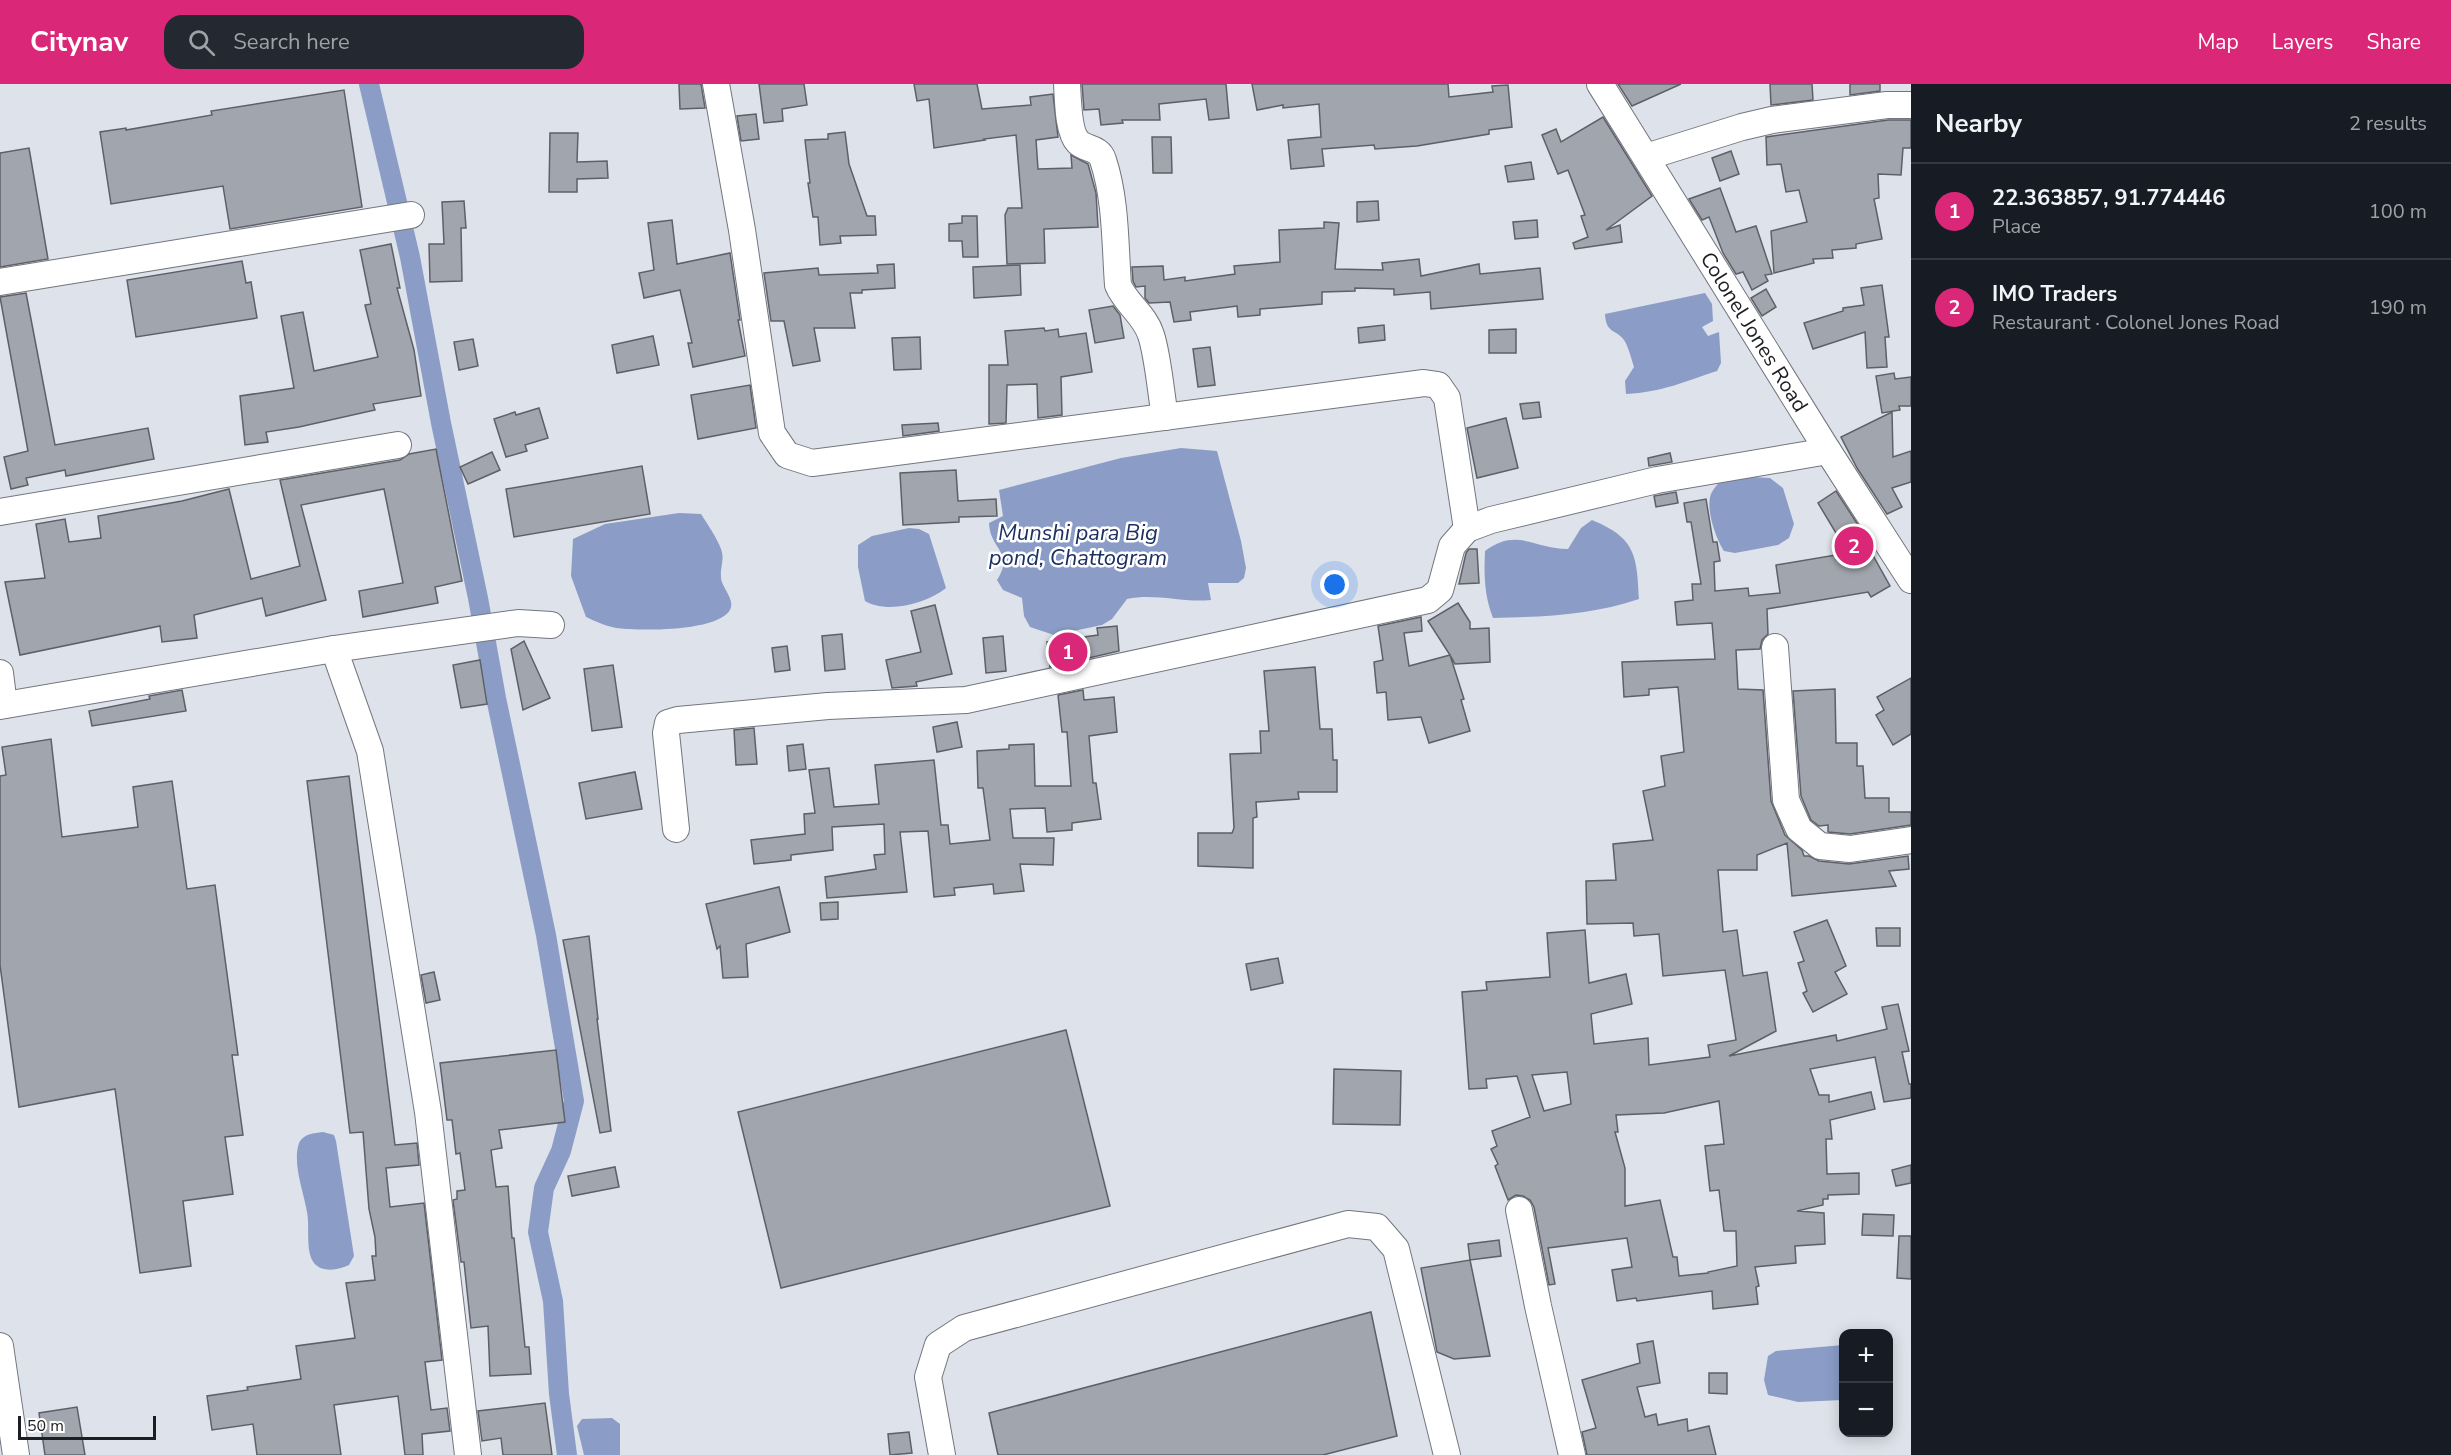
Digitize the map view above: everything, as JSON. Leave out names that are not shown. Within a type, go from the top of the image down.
[{"type":"street","points":[[716,84],[742,230],[772,433],[787,454],[812,463],[1424,383],[1438,385],[1447,398],[1467,529]]},
{"type":"street","points":[[1066,84],[1073,136],[1080,145],[1094,149],[1102,158],[1112,201],[1118,285],[1123,297],[1140,314],[1151,334],[1165,417]]},
{"type":"street","name":"Colonel Jones Road","points":[[1600,84],[1911,580]]},
{"type":"street","points":[[1646,157],[1772,120],[1911,105]]},
{"type":"street","points":[[0,282],[399,217]]},
{"type":"street","points":[[0,512],[398,445]]},
{"type":"street","points":[[676,829],[666,734],[668,723],[678,720],[828,706],[966,700],[1428,600],[1440,590],[1452,546],[1467,529],[1491,520],[1657,480],[1828,451]]},
{"type":"street","points":[[0,673],[2,706],[334,649],[518,623],[551,625]]},
{"type":"street","points":[[1775,647],[1786,800],[1799,828],[1820,846],[1850,849],[1911,840]]},
{"type":"street","points":[[334,649],[372,762],[428,1112],[468,1455]]},
{"type":"street","points":[[1520,1210],[1538,1306],[1572,1455]]},
{"type":"street","points":[[942,1455],[928,1377],[938,1345],[964,1328],[1348,1224],[1377,1227],[1396,1249],[1446,1455]]},
{"type":"street","points":[[0,1346],[16,1455]]},
{"type":"water","points":[[1705,293],[1712,304],[1713,321],[1702,327],[1708,336],[1719,332],[1721,363],[1717,371],[1662,389],[1626,394],[1625,381],[1634,367],[1626,343],[1609,328],[1605,314]]},
{"type":"water","name":"Munshi para Big pond, Chattogram","points":[[1181,448],[1217,451],[1241,541],[1246,568],[1244,578],[1238,583],[1208,583],[1211,600],[1148,597],[1127,599],[1112,619],[1102,625],[1054,635],[1030,627],[1024,616],[1022,598],[1003,590],[997,580],[1002,571],[1003,557],[990,532],[989,523],[1003,516],[999,490],[1121,458]]},
{"type":"water","points":[[1770,478],[1783,488],[1794,524],[1789,538],[1778,545],[1735,553],[1724,551],[1710,514],[1709,505],[1712,492],[1721,480]]},
{"type":"water","points":[[679,513],[701,514],[717,540],[723,556],[722,581],[730,598],[730,610],[710,623],[642,630],[616,628],[586,617],[571,576],[573,539],[605,524]]},
{"type":"water","points":[[1592,520],[1617,534],[1631,549],[1637,570],[1639,599],[1585,612],[1493,618],[1485,585],[1485,551],[1496,544],[1516,540],[1568,549],[1581,528]]},
{"type":"water","points":[[909,528],[919,529],[929,534],[946,588],[928,599],[895,607],[874,605],[865,601],[858,567],[858,545],[872,536]]},
{"type":"water","points":[[323,1132],[334,1135],[336,1141],[354,1256],[349,1265],[331,1270],[317,1266],[311,1258],[308,1218],[297,1160],[301,1140],[309,1134]]},
{"type":"water","points":[[1839,1345],[1839,1400],[1798,1402],[1768,1395],[1764,1380],[1768,1356],[1776,1351]]},
{"type":"water","points":[[612,1418],[620,1424],[620,1455],[584,1455],[577,1426],[582,1419]]},
{"type":"building","points":[[679,84],[701,84],[705,108],[680,109]]},
{"type":"building","points":[[759,84],[804,84],[807,105],[782,109],[783,121],[764,123]]},
{"type":"building","points":[[914,84],[977,84],[982,109],[1031,105],[1030,97],[1053,94],[1058,137],[1036,140],[1038,169],[1072,168],[1071,155],[1088,164],[1096,193],[1098,227],[1044,229],[1045,263],[1007,264],[1005,215],[1008,208],[1022,208],[1016,135],[934,148],[929,99],[917,101]]},
{"type":"building","points":[[1082,84],[1226,84],[1229,118],[1209,120],[1206,99],[1159,104],[1160,120],[1122,120],[1123,123],[1101,125],[1099,109],[1084,110]]},
{"type":"building","points":[[1252,84],[1448,84],[1449,97],[1493,92],[1492,86],[1508,85],[1512,127],[1489,130],[1489,134],[1417,146],[1375,149],[1374,145],[1322,149],[1324,166],[1291,169],[1288,140],[1321,137],[1319,104],[1283,108],[1283,105],[1257,110]]},
{"type":"building","points":[[1618,84],[1681,84],[1632,106]]},
{"type":"building","points":[[1770,84],[1812,84],[1813,100],[1771,105]]},
{"type":"building","points":[[1850,84],[1880,84],[1880,91],[1850,95]]},
{"type":"building","points":[[344,90],[362,207],[230,229],[223,186],[111,204],[100,132],[126,128],[126,130],[212,115],[211,111]]},
{"type":"building","points":[[756,114],[759,139],[741,141],[737,116]]},
{"type":"building","points":[[1603,117],[1652,196],[1606,230],[1620,225],[1622,242],[1575,249],[1573,243],[1588,237],[1581,216],[1585,215],[1568,170],[1558,174],[1542,135],[1556,129],[1561,142]]},
{"type":"building","points":[[1888,120],[1911,120],[1911,148],[1903,148],[1901,175],[1878,174],[1879,198],[1874,199],[1882,239],[1856,244],[1856,248],[1832,250],[1833,258],[1813,259],[1814,263],[1774,273],[1771,231],[1807,222],[1799,190],[1786,192],[1781,164],[1767,165],[1766,137]]},
{"type":"building","points":[[845,132],[849,164],[867,216],[875,216],[876,235],[840,236],[841,243],[820,245],[818,217],[813,217],[808,183],[810,183],[805,140],[828,139],[828,134]]},
{"type":"building","points":[[550,133],[578,133],[577,162],[607,161],[608,178],[577,179],[577,192],[549,192]]},
{"type":"building","points":[[1152,137],[1171,137],[1172,173],[1153,173]]},
{"type":"building","points":[[29,148],[48,259],[0,267],[0,153]]},
{"type":"building","points":[[1731,151],[1739,174],[1720,181],[1712,158]]},
{"type":"building","points":[[1531,162],[1534,179],[1508,182],[1505,166]]},
{"type":"building","points":[[1720,188],[1736,232],[1756,226],[1772,274],[1765,275],[1768,281],[1752,290],[1743,272],[1736,274],[1723,253],[1709,217],[1702,220],[1689,199]]},
{"type":"building","points":[[464,201],[466,228],[461,228],[462,281],[430,282],[429,244],[444,244],[442,202]]},
{"type":"building","points":[[1378,201],[1379,220],[1357,222],[1357,202]]},
{"type":"building","points":[[962,216],[977,216],[978,257],[963,257],[962,241],[949,241],[949,224],[962,223]]},
{"type":"building","points":[[672,220],[677,264],[730,253],[745,356],[693,367],[688,343],[692,343],[680,290],[644,298],[639,273],[654,270],[648,223]]},
{"type":"building","points":[[1537,220],[1538,237],[1515,239],[1513,222]]},
{"type":"building","points":[[1324,222],[1339,223],[1335,269],[1383,270],[1382,263],[1419,259],[1421,276],[1479,264],[1480,274],[1540,268],[1543,299],[1431,309],[1430,292],[1394,295],[1394,289],[1355,288],[1355,291],[1322,292],[1322,304],[1260,309],[1260,315],[1238,317],[1237,306],[1190,312],[1191,320],[1174,322],[1170,302],[1149,303],[1145,298],[1145,286],[1136,287],[1133,281],[1132,267],[1163,266],[1164,280],[1185,277],[1185,281],[1235,274],[1234,266],[1280,262],[1279,230],[1324,228]]},
{"type":"building","points":[[391,244],[400,288],[397,288],[414,350],[421,396],[373,404],[375,410],[266,432],[268,442],[245,445],[240,396],[294,388],[281,316],[303,312],[314,371],[378,357],[365,305],[371,304],[360,250]]},
{"type":"building","points":[[242,261],[246,283],[251,282],[257,318],[136,337],[127,280]]},
{"type":"building","points":[[894,264],[895,288],[850,293],[855,328],[814,328],[820,361],[793,366],[784,321],[771,321],[764,273],[818,268],[819,275],[878,273],[877,265]]},
{"type":"building","points":[[1020,265],[1021,295],[974,298],[973,267]]},
{"type":"building","points":[[1882,285],[1889,337],[1885,337],[1887,367],[1867,368],[1865,332],[1813,349],[1804,323],[1843,311],[1843,308],[1864,305],[1861,288]]},
{"type":"building","points":[[1766,289],[1776,307],[1762,316],[1751,298]]},
{"type":"building","points":[[26,293],[55,445],[148,428],[154,459],[66,476],[65,470],[26,478],[28,485],[11,489],[4,457],[28,451],[0,297]]},
{"type":"building","points":[[1113,306],[1120,315],[1124,338],[1095,343],[1089,310]]},
{"type":"building","points":[[1384,325],[1385,340],[1359,343],[1358,328]]},
{"type":"building","points":[[1044,328],[1045,331],[1058,329],[1059,337],[1086,333],[1092,372],[1061,377],[1062,415],[1038,418],[1037,384],[1007,385],[1006,423],[989,424],[989,365],[1008,365],[1005,331]]},
{"type":"building","points":[[1516,329],[1516,353],[1489,353],[1489,330]]},
{"type":"building","points":[[653,336],[659,365],[617,373],[612,345]]},
{"type":"building","points":[[920,337],[921,369],[894,370],[892,338]]},
{"type":"building","points":[[473,339],[478,366],[459,370],[454,342]]},
{"type":"building","points":[[1210,347],[1215,385],[1198,387],[1193,349]]},
{"type":"building","points":[[1894,373],[1895,379],[1911,377],[1911,406],[1899,406],[1900,410],[1882,413],[1876,376]]},
{"type":"building","points":[[750,385],[756,428],[698,439],[691,395]]},
{"type":"building","points":[[1539,402],[1541,417],[1523,419],[1520,404]]},
{"type":"building","points":[[539,408],[548,438],[525,445],[527,451],[506,457],[494,419],[515,412],[516,415]]},
{"type":"building","points":[[1892,412],[1893,457],[1911,451],[1911,482],[1892,488],[1902,507],[1887,514],[1857,468],[1841,437]]},
{"type":"building","points":[[1506,418],[1518,468],[1477,478],[1467,428]]},
{"type":"building","points":[[938,423],[939,431],[903,436],[902,425]]},
{"type":"building","points":[[436,449],[462,581],[435,587],[438,603],[363,617],[359,591],[403,583],[384,489],[301,505],[326,600],[266,616],[262,598],[194,615],[197,638],[162,642],[160,626],[20,655],[5,582],[45,578],[36,524],[65,519],[69,542],[101,538],[98,516],[182,501],[229,489],[251,579],[300,566],[280,480],[400,460],[409,454]]},
{"type":"building","points":[[492,452],[500,470],[468,484],[460,467]]},
{"type":"building","points":[[1670,453],[1672,462],[1649,466],[1648,458]]},
{"type":"building","points":[[642,466],[650,514],[514,537],[506,489]]},
{"type":"building","points":[[956,470],[958,501],[996,499],[997,516],[959,517],[959,522],[903,525],[900,473]]},
{"type":"building","points":[[1836,491],[1862,531],[1860,532],[1890,586],[1871,597],[1868,592],[1767,609],[1768,634],[1762,640],[1760,649],[1736,650],[1738,689],[1763,690],[1771,801],[1785,835],[1802,850],[1804,856],[1819,861],[1849,864],[1908,856],[1909,869],[1889,871],[1896,886],[1792,896],[1787,843],[1757,855],[1757,870],[1718,870],[1723,932],[1737,930],[1743,976],[1767,972],[1776,1031],[1729,1056],[1836,1035],[1837,1041],[1887,1029],[1882,1007],[1898,1004],[1909,1051],[1902,1052],[1909,1084],[1911,1084],[1911,1098],[1884,1102],[1875,1057],[1810,1069],[1819,1095],[1829,1095],[1829,1102],[1871,1092],[1875,1109],[1830,1120],[1832,1139],[1826,1139],[1827,1174],[1859,1173],[1859,1194],[1828,1195],[1828,1199],[1823,1199],[1823,1205],[1797,1211],[1824,1213],[1825,1244],[1795,1246],[1796,1263],[1755,1267],[1759,1286],[1756,1287],[1758,1304],[1713,1309],[1712,1291],[1637,1301],[1636,1298],[1617,1301],[1612,1270],[1632,1267],[1627,1238],[1548,1248],[1555,1284],[1549,1285],[1534,1207],[1530,1200],[1523,1196],[1516,1195],[1508,1200],[1495,1166],[1498,1164],[1491,1149],[1497,1146],[1492,1131],[1530,1117],[1517,1076],[1486,1079],[1487,1088],[1469,1089],[1462,992],[1487,990],[1486,982],[1550,977],[1547,933],[1585,930],[1589,983],[1626,974],[1632,1004],[1591,1014],[1594,1044],[1648,1038],[1649,1065],[1710,1057],[1708,1045],[1736,1040],[1725,970],[1663,976],[1659,934],[1634,936],[1633,923],[1587,924],[1586,881],[1616,880],[1613,844],[1653,840],[1643,791],[1665,786],[1661,756],[1684,752],[1678,687],[1649,689],[1649,695],[1624,697],[1622,662],[1715,659],[1712,623],[1677,625],[1675,602],[1693,600],[1692,584],[1701,584],[1691,522],[1687,522],[1684,503],[1706,499],[1713,542],[1717,542],[1720,561],[1714,562],[1715,591],[1748,588],[1749,596],[1780,593],[1776,565],[1848,553],[1818,503]],"holes":[[[1567,1072],[1571,1104],[1544,1111],[1532,1075]],[[1719,1101],[1724,1144],[1705,1146],[1710,1191],[1719,1190],[1724,1231],[1736,1231],[1737,1266],[1708,1273],[1679,1276],[1677,1257],[1673,1257],[1660,1200],[1625,1206],[1625,1168],[1615,1132],[1618,1132],[1616,1115],[1664,1113]]]},
{"type":"building","points":[[1676,492],[1678,503],[1656,507],[1654,496]]},
{"type":"building","points":[[1469,549],[1477,549],[1479,583],[1459,584],[1466,553]]},
{"type":"building","points":[[1458,603],[1470,622],[1470,629],[1489,628],[1490,662],[1455,664],[1428,621]]},
{"type":"building","points":[[935,605],[952,674],[916,682],[917,686],[892,688],[886,660],[921,652],[911,611]]},
{"type":"building","points":[[1421,617],[1422,631],[1404,633],[1409,666],[1450,655],[1464,699],[1461,700],[1470,731],[1429,743],[1421,717],[1388,720],[1386,692],[1377,693],[1374,662],[1383,660],[1378,626]]},
{"type":"building","points":[[1117,626],[1119,651],[1050,667],[1047,642],[1098,635],[1097,628]]},
{"type":"building","points":[[842,634],[845,669],[825,671],[822,636]]},
{"type":"building","points":[[1003,636],[1006,671],[986,673],[983,638]]},
{"type":"building","points":[[524,641],[550,698],[523,710],[511,649]]},
{"type":"building","points":[[787,646],[790,670],[775,672],[772,648]]},
{"type":"building","points":[[480,660],[487,704],[461,708],[453,665]]},
{"type":"building","points":[[613,665],[622,727],[592,731],[584,669]]},
{"type":"building","points":[[1315,667],[1320,729],[1332,729],[1333,760],[1337,760],[1337,792],[1298,792],[1299,799],[1256,802],[1257,817],[1253,818],[1253,868],[1198,866],[1198,833],[1232,833],[1234,828],[1230,754],[1261,753],[1260,731],[1269,731],[1264,671]]},
{"type":"building","points":[[1911,678],[1911,734],[1893,745],[1876,715],[1884,710],[1877,697]]},
{"type":"building","points":[[1835,689],[1836,743],[1857,743],[1857,766],[1863,766],[1865,798],[1889,798],[1889,812],[1911,812],[1911,825],[1850,834],[1828,832],[1828,825],[1819,826],[1811,820],[1801,796],[1793,691]]},
{"type":"building","points":[[182,690],[186,711],[92,726],[89,711]]},
{"type":"building","points":[[1083,690],[1084,700],[1114,697],[1117,732],[1089,736],[1093,783],[1096,783],[1101,819],[1072,823],[1072,830],[1047,832],[1045,808],[1010,809],[1013,838],[1054,838],[1053,865],[1020,864],[1024,891],[994,894],[993,884],[954,888],[955,895],[934,897],[928,831],[900,832],[907,892],[827,898],[825,877],[876,869],[874,855],[885,854],[884,824],[832,827],[833,850],[791,855],[791,860],[754,864],[751,840],[805,834],[804,814],[815,813],[809,770],[829,768],[834,807],[879,804],[875,765],[934,760],[941,825],[948,825],[950,844],[990,840],[983,788],[978,788],[977,751],[1009,749],[1009,745],[1034,744],[1035,786],[1071,786],[1067,732],[1062,732],[1058,695]]},
{"type":"building","points":[[957,722],[962,747],[937,752],[933,727]]},
{"type":"building","points":[[754,728],[757,764],[736,765],[734,730]]},
{"type":"building","points":[[51,739],[62,837],[138,827],[133,787],[172,781],[187,889],[215,885],[238,1055],[232,1055],[243,1135],[225,1137],[233,1194],[183,1201],[191,1266],[140,1273],[115,1089],[19,1107],[0,965],[0,776],[6,775],[2,747]]},
{"type":"building","points":[[803,744],[806,769],[789,771],[787,746]]},
{"type":"building","points":[[635,772],[642,809],[586,819],[579,783]]},
{"type":"building","points":[[349,776],[395,1145],[417,1143],[419,1165],[386,1168],[390,1207],[424,1203],[442,1360],[425,1362],[431,1410],[447,1408],[450,1431],[422,1434],[423,1455],[405,1455],[398,1396],[334,1405],[341,1455],[257,1455],[253,1424],[212,1430],[207,1396],[301,1379],[296,1346],[355,1338],[346,1283],[375,1280],[372,1256],[376,1256],[375,1237],[369,1209],[363,1132],[350,1133],[307,781]]},
{"type":"building","points":[[779,887],[790,932],[746,944],[748,977],[723,978],[720,946],[717,949],[706,904]]},
{"type":"building","points":[[838,902],[838,919],[821,920],[820,903]]},
{"type":"building","points":[[1827,920],[1846,966],[1835,972],[1847,994],[1813,1012],[1803,993],[1807,991],[1798,963],[1804,961],[1794,932]]},
{"type":"building","points":[[1876,928],[1900,928],[1900,946],[1877,946]]},
{"type":"building","points":[[589,936],[611,1131],[600,1133],[563,940]]},
{"type":"building","points":[[1278,958],[1283,983],[1251,990],[1246,964]]},
{"type":"building","points":[[434,972],[440,1000],[426,1003],[421,975]]},
{"type":"building","points":[[1066,1030],[1110,1206],[781,1288],[738,1112]]},
{"type":"building","points":[[556,1050],[565,1122],[499,1130],[502,1148],[491,1150],[496,1187],[508,1186],[525,1347],[529,1347],[531,1374],[490,1376],[488,1326],[471,1328],[464,1262],[461,1262],[453,1200],[457,1199],[457,1191],[465,1190],[460,1153],[456,1154],[452,1120],[447,1120],[440,1063]]},
{"type":"building","points":[[1334,1069],[1401,1071],[1400,1125],[1333,1124]]},
{"type":"building","points":[[1911,1165],[1911,1183],[1896,1186],[1892,1170]]},
{"type":"building","points":[[615,1167],[619,1187],[572,1196],[568,1176]]},
{"type":"building","points":[[1863,1214],[1894,1215],[1893,1236],[1862,1235]]},
{"type":"building","points":[[1899,1236],[1911,1236],[1911,1279],[1897,1278]]},
{"type":"building","points":[[1499,1240],[1501,1256],[1470,1260],[1468,1244]]},
{"type":"building","points":[[1470,1260],[1490,1356],[1454,1359],[1437,1352],[1421,1268]]},
{"type":"building","points":[[1371,1312],[1397,1436],[1323,1455],[998,1455],[989,1413]]},
{"type":"building","points":[[1653,1341],[1660,1383],[1637,1387],[1645,1417],[1656,1414],[1658,1425],[1687,1419],[1688,1431],[1709,1426],[1716,1455],[1587,1455],[1582,1432],[1596,1428],[1582,1380],[1640,1363],[1637,1344]]},
{"type":"building","points":[[1709,1373],[1727,1373],[1727,1394],[1709,1393]]},
{"type":"building","points":[[545,1403],[552,1455],[503,1455],[501,1438],[482,1441],[478,1411]]},
{"type":"building","points":[[77,1407],[85,1455],[45,1455],[39,1413]]},
{"type":"building","points":[[909,1432],[912,1453],[890,1455],[888,1434]]},
{"type":"waterway","points":[[369,84],[410,257],[496,698],[546,935],[574,1101],[561,1151],[544,1188],[538,1232],[553,1301],[559,1394],[567,1455]]},
{"type":"place","name":"IMO Traders","points":[[1854,546]]},
{"type":"place","name":"22.363857, 91.774446","points":[[1068,652]]}]
